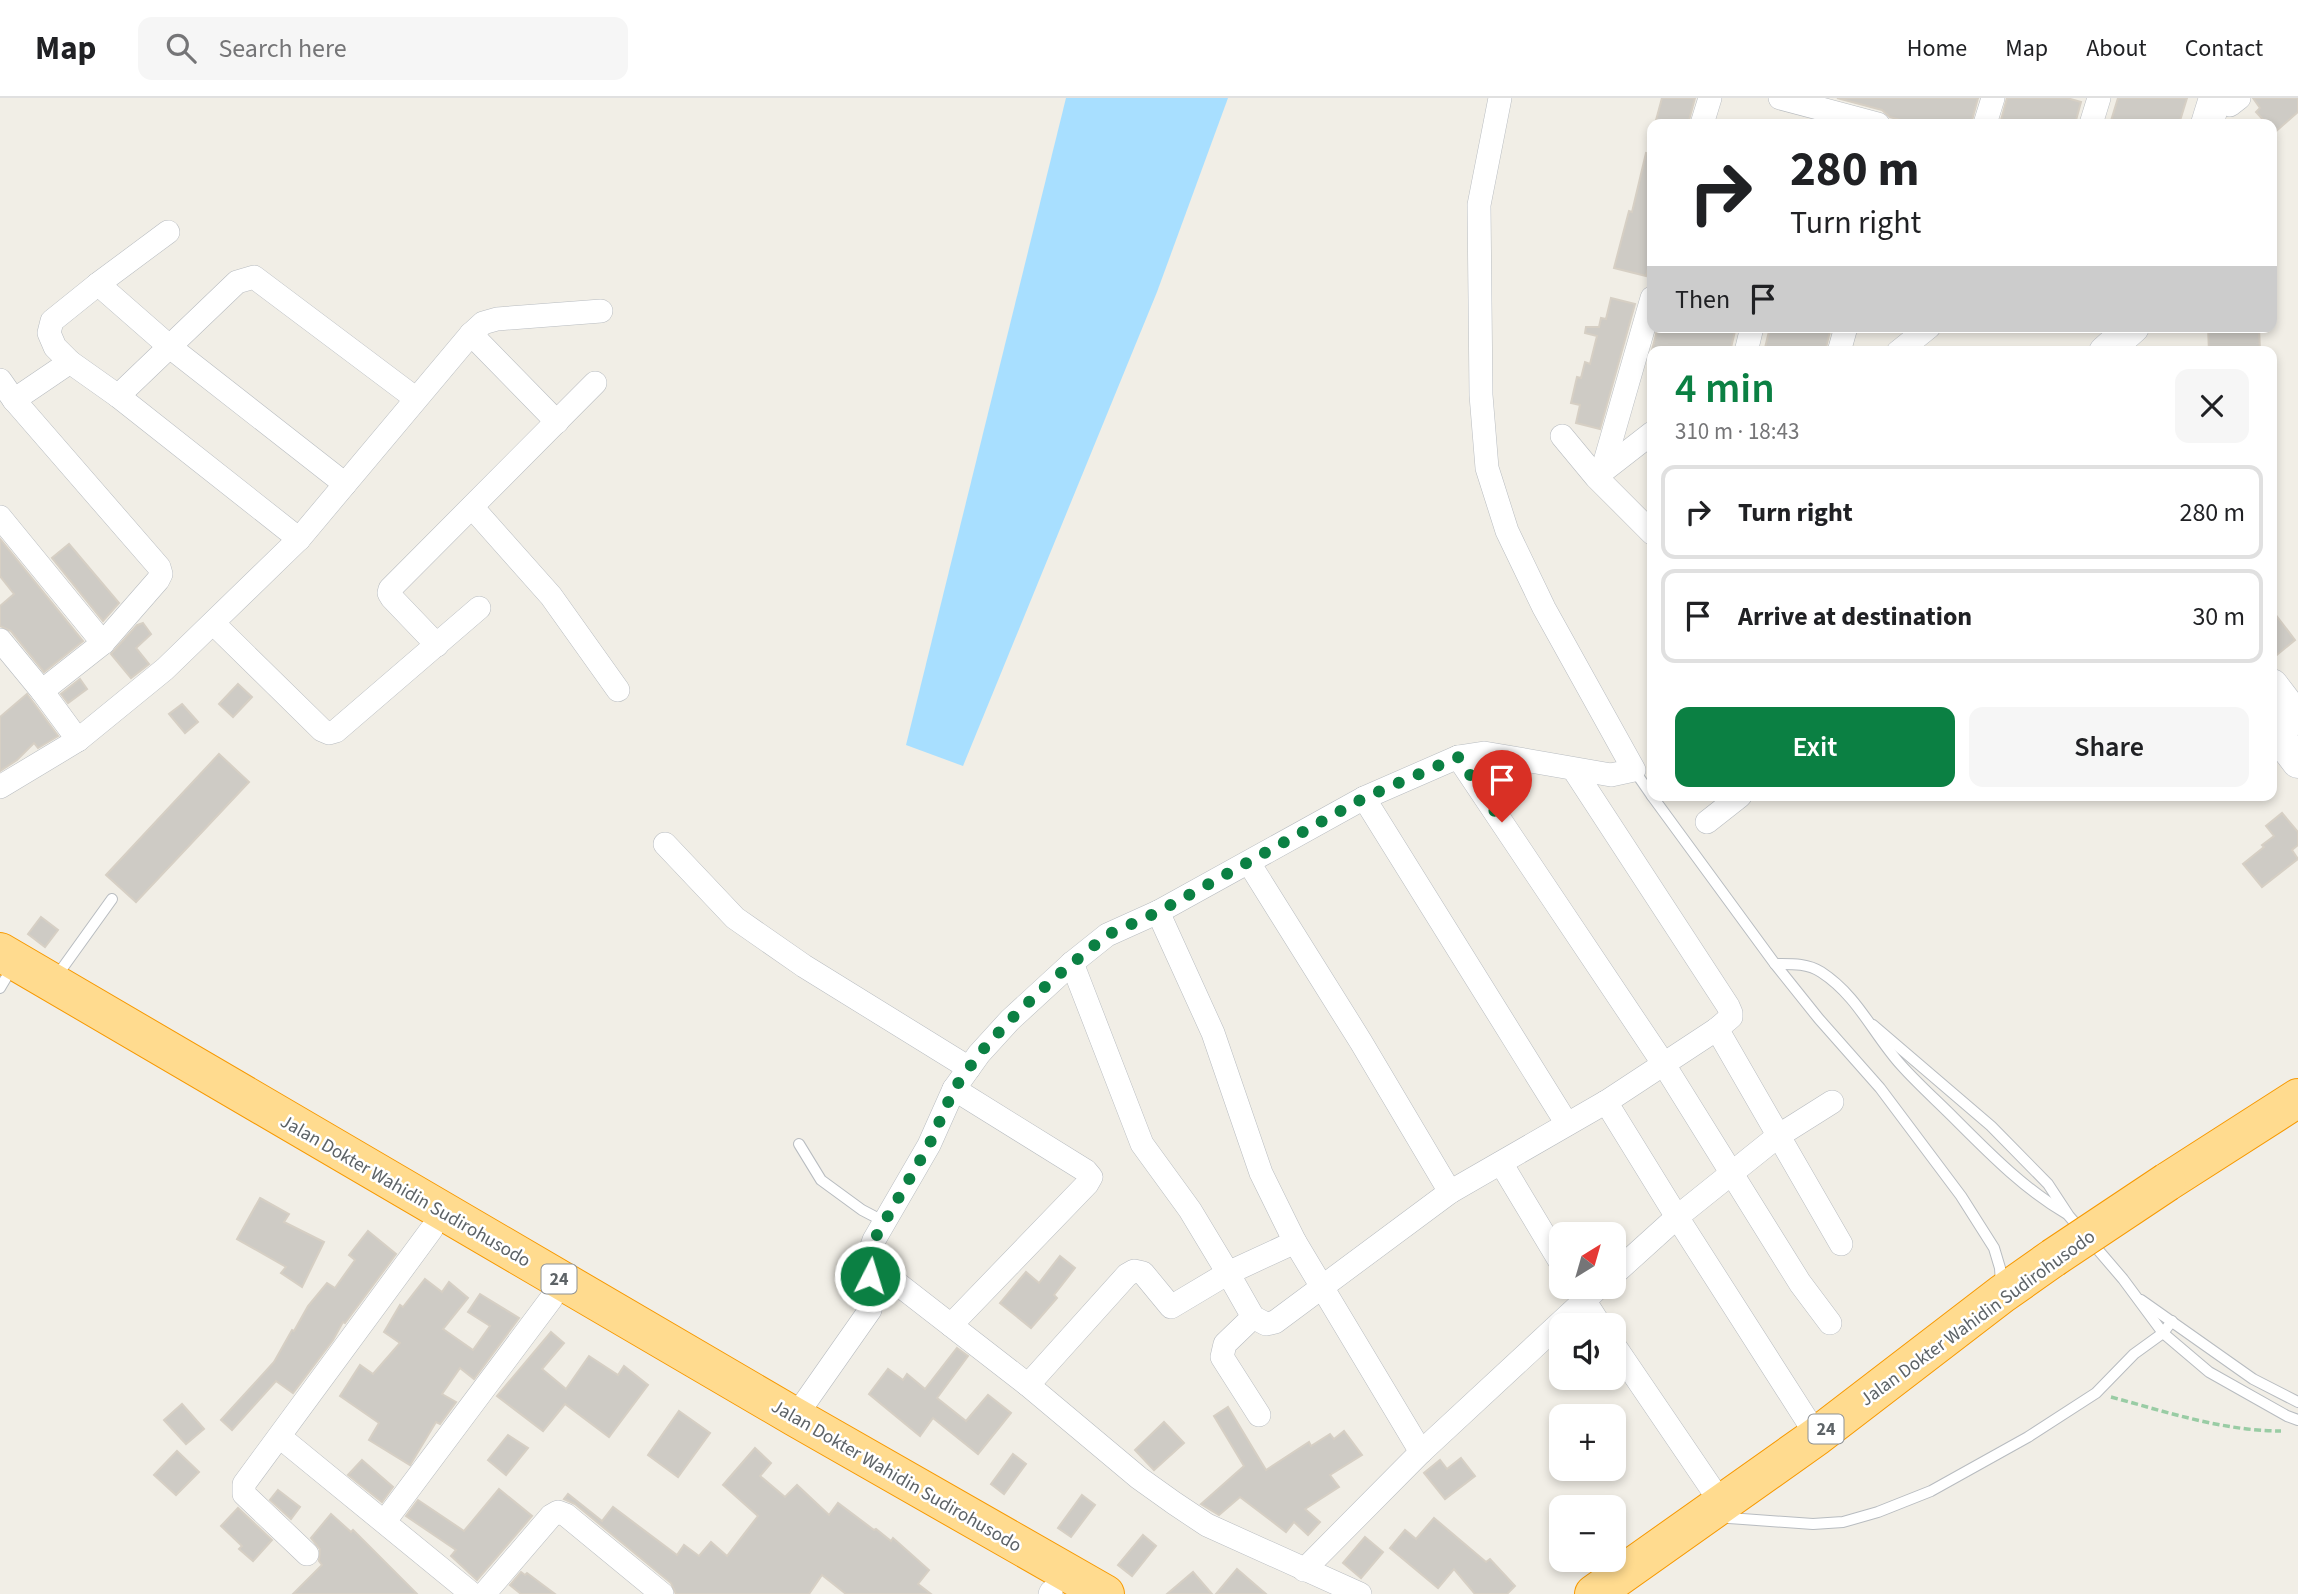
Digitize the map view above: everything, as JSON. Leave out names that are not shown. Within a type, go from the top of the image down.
[{"type":"highway","name":"Jalan Dokter Wahidin Sudirohusodo","points":[[4,971],[52,983],[795,1417],[1105,1594]]},
{"type":"highway","name":"Jalan Dokter Wahidin Sudirohusodo","points":[[4,971],[431,1230],[1052,1593]]},
{"type":"highway","name":"Jalan Dokter Wahidin Sudirohusodo","points":[[1594,1594],[1725,1511],[2061,1268],[2173,1191],[2298,1098]]},
{"type":"highway","name":"Jalan Dokter Wahidin Sudirohusodo","points":[[2173,1191],[2298,1122]]},
{"type":"highway","name":"Jalan Dokter Wahidin Sudirohusodo","points":[[1626,1594],[1817,1436],[2002,1294],[2061,1268]]},
{"type":"street","points":[[795,1417],[870,1310],[874,1292],[867,1260],[874,1240],[929,1145],[954,1089],[979,1054],[1010,1020],[1107,935],[1158,912],[1364,798],[1458,757],[1484,753],[1611,775],[1634,770],[1533,586],[1507,531],[1487,468],[1481,395],[1479,205],[1500,98]]},
{"type":"street","points":[[1704,119],[1710,98]]},
{"type":"street","points":[[1780,98],[1808,115],[1839,119]]},
{"type":"street","points":[[1987,119],[1993,98]]},
{"type":"street","points":[[2093,119],[2099,98]]},
{"type":"street","points":[[169,232],[55,316],[49,327],[52,343],[70,362],[118,396],[299,539]]},
{"type":"street","points":[[118,396],[237,282],[254,277],[415,398]]},
{"type":"street","points":[[98,284],[170,347],[345,484]]},
{"type":"street","points":[[0,787],[78,740],[165,670],[299,539],[415,398],[483,323],[497,319],[601,311]]},
{"type":"street","points":[[1599,474],[1647,315]]},
{"type":"street","points":[[1905,346],[1922,333]]},
{"type":"street","points":[[2085,346],[2099,333]]},
{"type":"street","points":[[2112,346],[2126,333]]},
{"type":"street","points":[[471,334],[557,422]]},
{"type":"street","points":[[14,400],[70,362]]},
{"type":"street","points":[[0,380],[14,400],[159,567],[161,574],[103,643],[42,691]]},
{"type":"street","points":[[437,645],[389,593],[390,589],[596,383]]},
{"type":"street","points":[[1562,436],[1647,527]]},
{"type":"street","points":[[1599,474],[1647,437]]},
{"type":"street","points":[[472,507],[551,596],[618,690]]},
{"type":"street","points":[[0,517],[103,643]]},
{"type":"street","points":[[213,623],[321,730],[328,733],[336,731],[479,608]]},
{"type":"street","points":[[0,640],[78,740]]},
{"type":"street","points":[[2277,692],[2298,719]]},
{"type":"street","points":[[2277,734],[2298,762]]},
{"type":"street","points":[[1458,757],[1663,1063],[1800,1283],[1830,1323]]},
{"type":"street","points":[[1072,963],[1142,1144],[1190,1210],[1253,1317],[1266,1324],[1276,1322],[1450,1192],[1606,1102],[1731,1017],[1728,1006],[1574,769]]},
{"type":"street","points":[[1364,798],[1567,1124]]},
{"type":"street","points":[[1707,822],[1734,801]]},
{"type":"street","points":[[665,844],[735,918],[804,967],[969,1068]]},
{"type":"street","points":[[1249,863],[1361,1042],[1450,1192]]},
{"type":"street","points":[[1158,912],[1213,1033],[1261,1173],[1321,1288],[1421,1452]]},
{"type":"street","points":[[1717,1029],[1841,1244]]},
{"type":"street","points":[[951,1325],[1091,1177],[1087,1171],[954,1089]]},
{"type":"street","points":[[1606,1102],[1817,1436]]},
{"type":"street","points":[[1626,1263],[1677,1217],[1778,1136],[1832,1102]]},
{"type":"street","points":[[1501,1163],[1549,1243]]},
{"type":"street","points":[[307,1554],[244,1494],[244,1485],[431,1230]]},
{"type":"street","points":[[1028,1385],[1134,1271],[1143,1273],[1171,1307],[1228,1273],[1295,1242]]},
{"type":"street","points":[[867,1260],[1028,1385],[1139,1478],[1174,1503],[1207,1525],[1360,1594]]},
{"type":"street","points":[[386,1521],[551,1299]]},
{"type":"street","points":[[1304,1570],[1578,1299]]},
{"type":"street","points":[[1253,1317],[1225,1344],[1222,1357],[1259,1416]]},
{"type":"street","points":[[1626,1363],[1725,1511]]},
{"type":"street","points":[[280,1437],[472,1594]]},
{"type":"street","points":[[484,1594],[551,1516],[558,1513],[566,1515],[662,1594]]},
{"type":"lane","points":[[1634,770],[1647,789]]},
{"type":"lane","points":[[1656,801],[1775,964],[1818,1019],[1880,1088],[1961,1196],[1994,1248],[2000,1268],[2002,1294]]},
{"type":"lane","points":[[52,983],[112,899]]},
{"type":"lane","points":[[1775,964],[1804,965],[1819,971],[1853,1000],[1899,1063],[1977,1141],[2041,1199],[2069,1216]]},
{"type":"lane","points":[[1873,1025],[1991,1126],[2048,1184],[2069,1216],[2123,1279],[2163,1333],[2209,1372],[2298,1420]]},
{"type":"lane","points":[[799,1144],[821,1180],[862,1210],[885,1222]]},
{"type":"lane","points":[[2135,1297],[2253,1379],[2298,1402]]},
{"type":"lane","points":[[1725,1511],[1813,1524],[1843,1522],[1878,1512],[1931,1490],[1993,1458],[2096,1393],[2144,1344],[2163,1333],[2172,1321]]},
{"type":"path","points":[[2096,1393],[2207,1423],[2252,1431],[2284,1431]]},
{"type":"water","points":[[1066,98],[1228,98],[1157,292],[963,766],[906,745]]},
{"type":"building","points":[[1662,98],[1695,98],[1689,119],[1656,119]]},
{"type":"building","points":[[1837,98],[1978,98],[1972,119],[1897,119],[1882,110]]},
{"type":"building","points":[[2007,98],[2067,98],[2081,102],[2076,119],[2001,119]]},
{"type":"building","points":[[2118,98],[2187,98],[2181,119],[2112,119]]},
{"type":"building","points":[[2253,98],[2298,98],[2298,112],[2277,130],[2277,119],[2262,119],[2256,112],[2260,108]]},
{"type":"building","points":[[1647,153],[1646,276],[1614,268],[1629,211],[1632,212]]},
{"type":"building","points":[[1611,298],[1635,304],[1600,429],[1576,423],[1580,405],[1571,403],[1577,377],[1581,378],[1585,362],[1590,364],[1597,336],[1585,333],[1586,327],[1599,327],[1601,318],[1606,319]]},
{"type":"building","points":[[1656,333],[1735,333],[1731,346],[1653,346]]},
{"type":"building","points":[[1769,333],[1830,333],[1826,346],[1765,346]]},
{"type":"building","points":[[2208,333],[2259,333],[2260,346],[2209,346]]},
{"type":"building","points":[[0,539],[83,641],[44,672],[11,631],[0,626],[0,606],[14,594],[0,576]]},
{"type":"building","points":[[69,544],[119,603],[103,621],[52,558]]},
{"type":"building","points":[[2277,617],[2295,640],[2277,655]]},
{"type":"building","points":[[143,623],[151,634],[136,648],[149,664],[131,678],[111,654],[137,625]]},
{"type":"building","points":[[80,679],[87,689],[68,703],[61,694]]},
{"type":"building","points":[[238,684],[252,697],[233,717],[219,704]]},
{"type":"building","points":[[27,694],[58,736],[38,748],[34,743],[17,760],[0,771],[0,717]]},
{"type":"building","points":[[182,704],[198,722],[185,733],[169,714]]},
{"type":"building","points":[[219,754],[249,782],[136,902],[106,875]]},
{"type":"building","points":[[2282,813],[2298,832],[2298,845],[2292,850],[2298,859],[2262,887],[2243,864],[2274,836],[2266,826]]},
{"type":"building","points":[[41,917],[58,930],[45,947],[28,934]]},
{"type":"building","points":[[260,1198],[289,1214],[284,1222],[324,1242],[302,1287],[281,1273],[286,1267],[237,1239]]},
{"type":"building","points":[[368,1231],[396,1254],[293,1393],[276,1381],[232,1430],[221,1420],[274,1362],[308,1306],[327,1283],[335,1288],[355,1260],[349,1255]]},
{"type":"building","points":[[1060,1256],[1075,1268],[1054,1295],[1057,1298],[1031,1328],[1000,1303],[1026,1272],[1039,1283]]},
{"type":"building","points":[[425,1279],[442,1292],[449,1282],[468,1298],[443,1329],[473,1350],[490,1326],[468,1312],[480,1294],[519,1318],[474,1379],[460,1368],[442,1394],[456,1402],[440,1424],[436,1422],[410,1465],[369,1440],[379,1423],[340,1396],[360,1365],[373,1374],[400,1343],[384,1332],[400,1305],[403,1307]]},
{"type":"building","points":[[551,1332],[564,1343],[542,1369],[566,1389],[589,1356],[618,1375],[624,1366],[648,1385],[609,1437],[565,1404],[543,1431],[497,1396]]},
{"type":"building","points":[[957,1348],[968,1356],[937,1398],[966,1421],[988,1395],[1011,1413],[978,1454],[933,1418],[920,1436],[869,1394],[888,1369],[903,1380],[907,1374],[925,1389]]},
{"type":"building","points":[[182,1404],[204,1429],[186,1444],[164,1420]]},
{"type":"building","points":[[1228,1407],[1266,1470],[1309,1442],[1311,1446],[1330,1434],[1334,1439],[1344,1431],[1362,1455],[1330,1475],[1339,1487],[1305,1509],[1320,1522],[1308,1535],[1294,1522],[1286,1532],[1240,1497],[1219,1515],[1201,1504],[1244,1466],[1214,1416]]},
{"type":"building","points":[[679,1411],[710,1433],[678,1477],[648,1455]]},
{"type":"building","points":[[1164,1422],[1184,1443],[1154,1470],[1135,1450]]},
{"type":"building","points":[[508,1435],[528,1448],[506,1475],[488,1460]]},
{"type":"building","points":[[755,1448],[771,1463],[760,1476],[785,1497],[797,1485],[829,1515],[838,1503],[891,1541],[893,1538],[929,1570],[918,1584],[931,1594],[846,1594],[822,1575],[809,1594],[676,1594],[671,1583],[575,1504],[564,1499],[568,1494],[602,1521],[613,1507],[677,1555],[684,1545],[699,1556],[711,1542],[727,1556],[758,1516],[723,1485]]},
{"type":"building","points":[[177,1451],[199,1472],[176,1495],[154,1475]]},
{"type":"building","points":[[1013,1454],[1026,1464],[1004,1494],[991,1484]]},
{"type":"building","points":[[1461,1458],[1475,1476],[1445,1499],[1424,1473],[1440,1460],[1447,1469]]},
{"type":"building","points":[[362,1460],[393,1487],[382,1502],[348,1475]]},
{"type":"building","points":[[499,1489],[532,1516],[477,1580],[451,1556],[456,1550],[406,1516],[418,1500],[464,1531]]},
{"type":"building","points":[[278,1490],[300,1507],[291,1519],[270,1500]]},
{"type":"building","points":[[1082,1495],[1095,1505],[1071,1537],[1058,1528]]},
{"type":"building","points":[[238,1508],[272,1540],[253,1561],[239,1549],[242,1546],[221,1526]]},
{"type":"building","points":[[331,1514],[351,1532],[353,1530],[417,1594],[293,1594],[322,1565],[319,1561],[320,1549],[311,1538]]},
{"type":"building","points":[[1434,1518],[1486,1562],[1490,1559],[1515,1586],[1507,1594],[1475,1594],[1454,1569],[1438,1588],[1390,1548],[1405,1530],[1416,1539]]},
{"type":"building","points":[[1143,1535],[1156,1546],[1132,1576],[1118,1565]]},
{"type":"building","points":[[1365,1537],[1383,1552],[1361,1578],[1343,1563]]},
{"type":"building","points":[[1237,1569],[1266,1594],[1216,1594]]},
{"type":"building","points":[[521,1572],[525,1575],[527,1573],[555,1594],[521,1594],[510,1585]]},
{"type":"building","points":[[1193,1572],[1212,1594],[1167,1594]]},
{"type":"route","points":[[870,1276],[867,1260],[874,1240],[929,1145],[954,1089],[963,1076],[1010,1020],[1107,935],[1158,912],[1364,798],[1458,757],[1502,822]]}]
